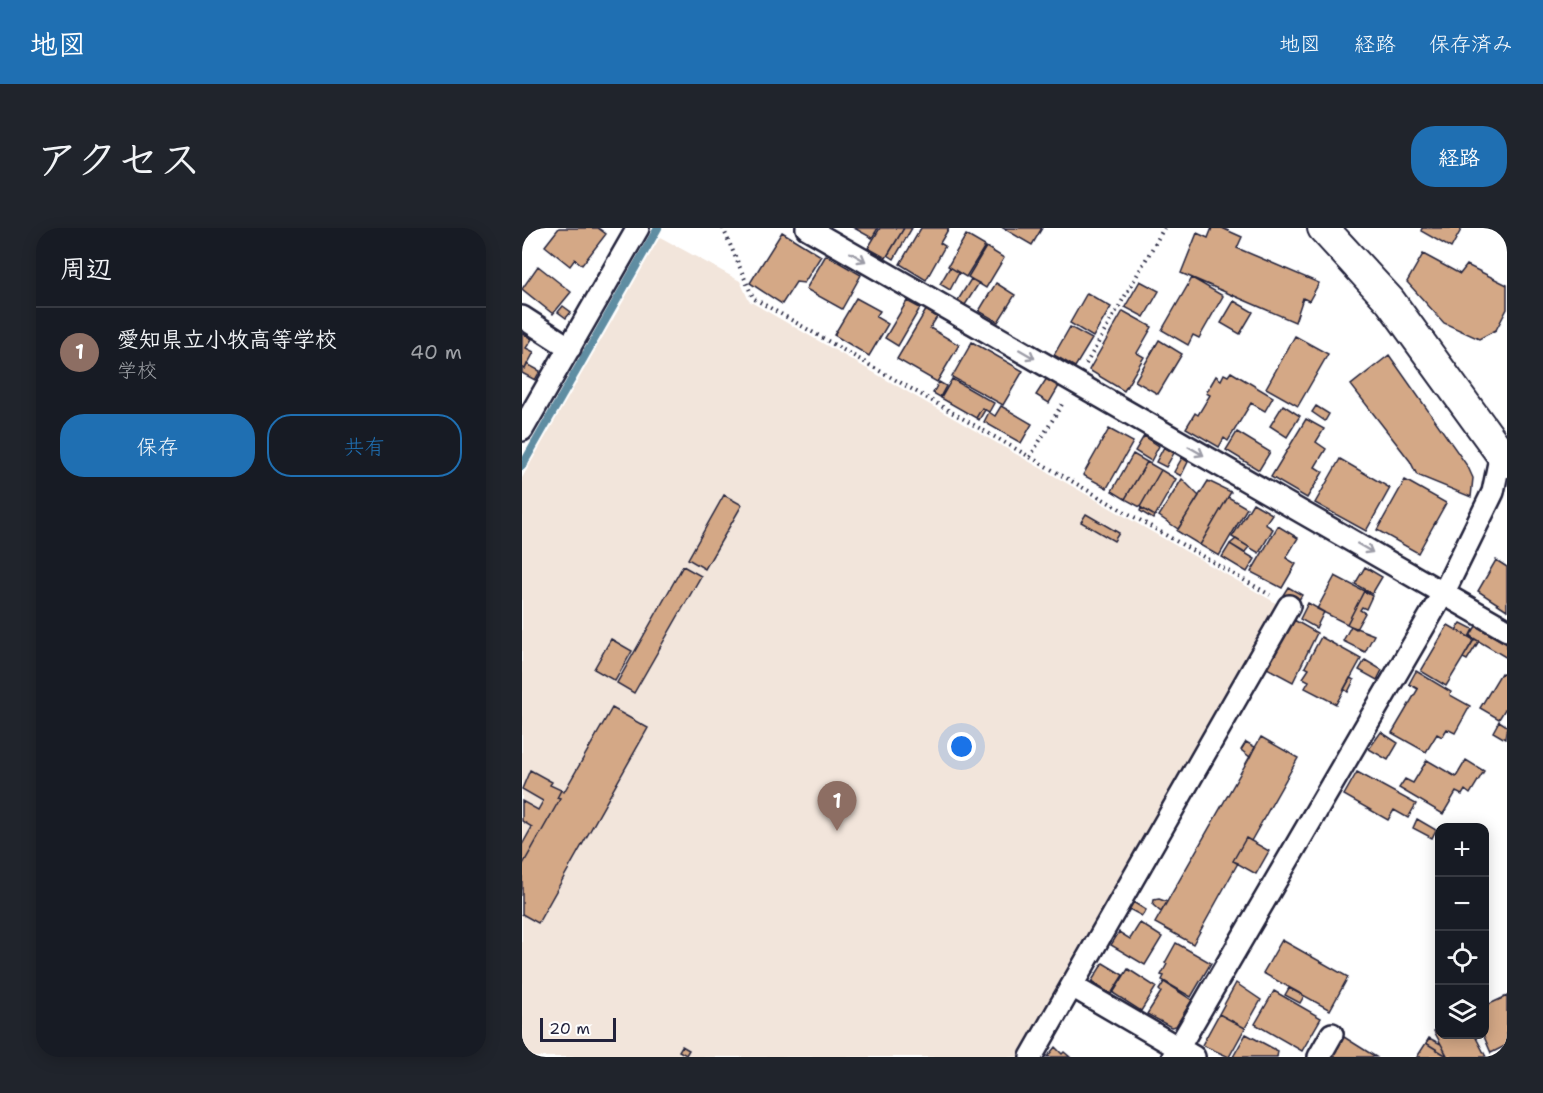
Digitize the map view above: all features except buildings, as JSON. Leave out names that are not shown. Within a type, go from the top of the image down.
[{"type":"street","points":[[522,430],[638,228]]},
{"type":"street","points":[[807,228],[1507,630]]},
{"type":"street","points":[[1072,986],[1182,1054],[1444,592],[1493,492],[1505,452],[1390,301],[1323,228]]},
{"type":"street","points":[[522,317],[570,348]]},
{"type":"street","points":[[1031,1057],[1289,606]]},
{"type":"street","points":[[1319,1057],[1332,1034]]},
{"type":"path","points":[[723,228],[753,298],[1289,606]]},
{"type":"path","points":[[1030,457],[1164,228]]},
{"type":"shaded area","points":[[660,237],[740,281],[749,301],[1281,606],[1021,1057],[522,1057],[522,478]]},
{"type":"waterway","points":[[522,466],[658,228]]},
{"type":"place","name":"愛知県立小牧高等学校","points":[[837,831]]}]
